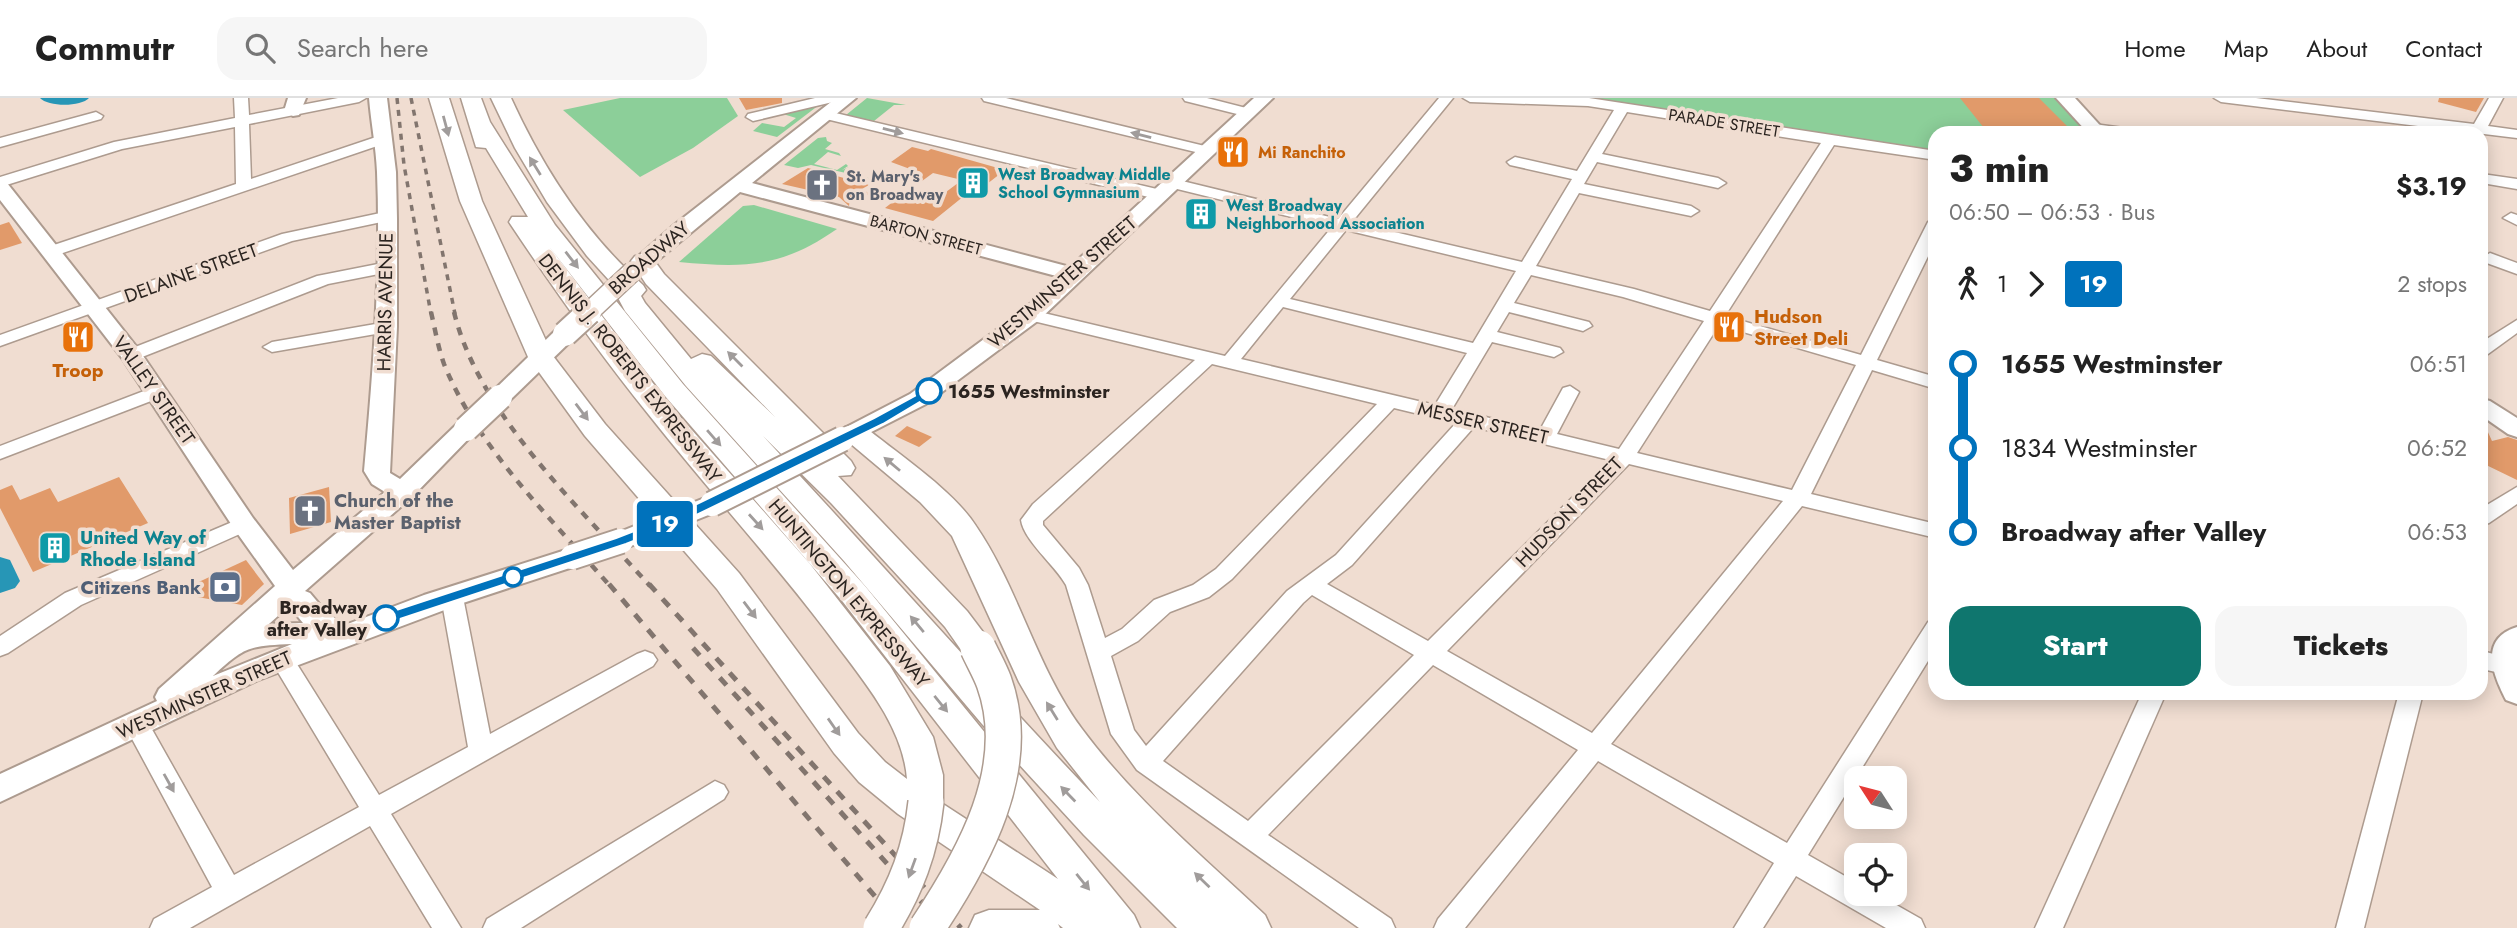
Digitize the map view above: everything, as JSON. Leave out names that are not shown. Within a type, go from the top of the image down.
[{"type":"highway","points":[[439,98],[454,154],[471,201],[541,358],[595,430],[735,590],[841,737],[872,772],[903,798],[1035,884],[1094,928]]},
{"type":"highway","points":[[502,98],[518,135],[568,213],[632,270],[647,301],[702,362],[834,489],[956,619],[978,648],[993,678],[1001,713],[1003,739],[999,780],[992,807],[974,851],[927,928]]},
{"type":"highway","name":"HUNTINGTON EXPRESSWAY","points":[[475,110],[546,228],[679,396],[847,586],[1120,928]]},
{"type":"highway","name":"DENNIS J. ROBERTS EXPRESSWAY","points":[[475,110],[484,148],[506,198],[532,242],[678,434],[808,582],[878,675],[915,737],[925,775],[923,830],[904,889],[881,928]]},
{"type":"highway","points":[[454,154],[541,273],[573,299]]},
{"type":"highway","name":"HUNTINGTON EXPRESSWAY","points":[[632,270],[634,306],[695,380],[856,553],[994,715],[1097,824],[1203,928]]},
{"type":"highway","points":[[849,436],[936,501],[964,530],[984,565],[1031,673],[1069,738],[1122,803],[1251,928]]},
{"type":"highway","points":[[989,928],[1041,928]]},
{"type":"main road","name":"HARRIS AVENUE","points":[[378,98],[387,182],[385,217],[388,267],[387,327],[377,471],[385,482],[404,491]]},
{"type":"main road","name":"BROADWAY","points":[[136,724],[192,680],[233,642],[373,531],[404,491],[632,270],[830,106],[847,98]]},
{"type":"main road","points":[[2065,98],[2091,126]]},
{"type":"main road","name":"WESTMINSTER STREET","points":[[233,642],[263,635],[335,632],[377,621],[621,541],[712,504],[849,436],[938,385],[1031,315],[1257,105]]},
{"type":"main road","name":"VALLEY STREET","points":[[0,184],[131,355],[244,524],[296,594],[316,619],[335,632]]},
{"type":"main road","name":"BARTON STREET","points":[[738,184],[1073,274]]},
{"type":"main road","points":[[2488,410],[2517,429]]},
{"type":"main road","name":"BROADWAY","points":[[203,693],[263,635],[296,594]]},
{"type":"main road","name":"WESTMINSTER STREET","points":[[0,789],[203,693],[282,659],[366,631],[452,597]]},
{"type":"main road","points":[[2517,638],[2493,662],[2517,692]]},
{"type":"street","points":[[241,98],[244,186]]},
{"type":"street","points":[[0,184],[119,145],[242,121],[295,105],[359,98]]},
{"type":"street","points":[[989,98],[1013,101],[1208,152]]},
{"type":"street","points":[[1190,98],[1257,105]]},
{"type":"street","points":[[1228,362],[1446,98]]},
{"type":"street","name":"PARADE STREET","points":[[1470,98],[1588,102],[1928,155]]},
{"type":"street","points":[[2221,98],[2393,113],[2463,126]]},
{"type":"street","points":[[2481,126],[2496,98]]},
{"type":"street","points":[[752,117],[830,106],[1167,190],[1341,225],[1628,293],[1928,380]]},
{"type":"street","points":[[1440,413],[1622,108]]},
{"type":"street","points":[[0,143],[96,116]]},
{"type":"street","points":[[2488,130],[2517,134]]},
{"type":"street","name":"HUDSON STREET","points":[[1250,836],[1624,457],[1830,139]]},
{"type":"street","points":[[51,252],[381,140]]},
{"type":"street","points":[[1593,157],[1718,183]]},
{"type":"street","points":[[1515,162],[1578,182],[1692,211]]},
{"type":"street","points":[[2488,180],[2517,184]]},
{"type":"street","name":"DELAINE STREET","points":[[0,341],[288,237],[385,217]]},
{"type":"street","points":[[1448,928],[1797,498],[1869,362],[1928,239]]},
{"type":"street","points":[[2490,258],[2517,269]]},
{"type":"street","points":[[131,355],[323,280],[388,267]]},
{"type":"street","points":[[1279,301],[1483,342],[1554,352]]},
{"type":"street","points":[[1504,306],[1583,326]]},
{"type":"street","name":"MESSER STREET","points":[[1031,315],[1928,529]]},
{"type":"street","points":[[2488,346],[2517,325]]},
{"type":"street","points":[[272,347],[387,327]]},
{"type":"street","points":[[1208,358],[1040,509],[1032,520],[1035,530],[1073,576],[1121,729],[1130,746],[1146,762],[1381,928]]},
{"type":"street","points":[[0,453],[157,392]]},
{"type":"street","points":[[1545,438],[1570,392]]},
{"type":"street","points":[[1099,652],[1130,635],[1163,607],[1201,591],[1224,574],[1390,401]]},
{"type":"street","points":[[1146,762],[1295,597],[1344,559],[1469,420]]},
{"type":"street","points":[[2488,514],[2517,494]]},
{"type":"street","points":[[0,647],[73,599],[244,524]]},
{"type":"street","points":[[1310,584],[1910,928]]},
{"type":"street","points":[[452,597],[481,751]]},
{"type":"street","points":[[1748,928],[1928,641]]},
{"type":"street","points":[[282,659],[447,928]]},
{"type":"street","points":[[164,928],[646,660]]},
{"type":"street","points":[[2049,928],[2151,700]]},
{"type":"street","points":[[2350,928],[2409,700]]},
{"type":"street","points":[[136,724],[229,891]]},
{"type":"street","points":[[497,928],[715,792]]},
{"type":"green space","points":[[620,98],[727,98],[738,116],[693,148],[640,177],[563,110]]},
{"type":"green space","points":[[867,98],[906,105],[894,105],[874,121],[846,115]]},
{"type":"green space","points":[[1578,98],[2057,98],[2083,126],[1928,126],[1928,150]]},
{"type":"green space","points":[[819,105],[777,137],[753,131],[762,123],[784,127],[796,118],[783,114]]},
{"type":"green space","points":[[826,137],[827,141],[832,143],[825,149],[841,156],[828,152],[814,164],[837,170],[846,164],[848,166],[842,170],[849,167],[854,170],[851,173],[872,179],[811,165],[798,168],[784,165],[818,138]]},
{"type":"green space","points":[[754,205],[837,229],[798,251],[761,262],[723,265],[679,262],[743,206]]},
{"type":"building","points":[[739,98],[782,98],[782,103],[746,110]]},
{"type":"building","points":[[1960,98],[2039,98],[2067,126],[1982,126]]},
{"type":"building","points":[[2439,98],[2484,98],[2476,112],[2438,102]]},
{"type":"building","points":[[912,147],[928,151],[931,149],[1005,170],[969,198],[964,196],[933,221],[885,208],[908,190],[938,198],[962,180],[933,173],[922,181],[901,176],[910,169],[891,162]]},
{"type":"building","name":"St. Mary's on Broadway","points":[[808,168],[869,185],[860,190],[874,194],[850,198],[849,206],[839,197],[782,184]]},
{"type":"building","points":[[9,222],[22,243],[0,250],[0,225]]},
{"type":"building","points":[[907,426],[932,437],[919,447],[895,436]]},
{"type":"building","points":[[2488,432],[2492,441],[2508,437],[2517,440],[2517,480],[2488,466]]},
{"type":"building","name":"United Way of Rhode Island","points":[[119,477],[148,523],[33,572],[0,508],[0,490],[12,485],[20,500],[50,488],[58,502]]},
{"type":"building","name":"Church of the Master Baptist","points":[[329,487],[331,522],[290,534],[289,498]]},
{"type":"building","name":"Citizens Bank","points":[[246,560],[264,584],[242,605],[175,593]]},
{"type":"waterway","points":[[49,98],[80,98]]},
{"type":"waterway","points":[[0,567],[5,581],[0,583]]},
{"type":"railway","points":[[397,98],[404,165],[431,314]]},
{"type":"railway","points":[[411,98],[455,314]]},
{"type":"railway","points":[[431,312],[444,364],[476,425],[540,508],[610,586]]},
{"type":"railway","points":[[454,312],[467,350],[485,387],[509,424],[564,493],[650,586]]},
{"type":"railway","points":[[609,584],[902,928]]},
{"type":"railway","points":[[649,584],[961,928]]},
{"type":"railway","points":[[693,648],[945,928]]},
{"type":"bus line","name":"19","points":[[386,618],[621,541],[675,520],[879,421],[929,391]]},
{"type":"place","name":"Mi Ranchito","points":[[1233,152]]},
{"type":"place","name":"West Broadway Middle School Gymnasium","points":[[973,183]]},
{"type":"place","name":"St. Mary's on Broadway","points":[[822,185]]},
{"type":"place","name":"West Broadway Neighborhood Association","points":[[1201,214]]},
{"type":"place","name":"Hudson Street Deli","points":[[1729,327]]},
{"type":"place","name":"Troop","points":[[78,337]]},
{"type":"place","name":"1655 Westminster","points":[[929,391]]},
{"type":"place","name":"Church of the Master Baptist","points":[[310,511]]},
{"type":"place","name":"United Way of Rhode Island","points":[[55,548]]},
{"type":"place","name":"Citizens Bank","points":[[225,587]]},
{"type":"place","name":"Broadway after Valley","points":[[386,618]]}]
